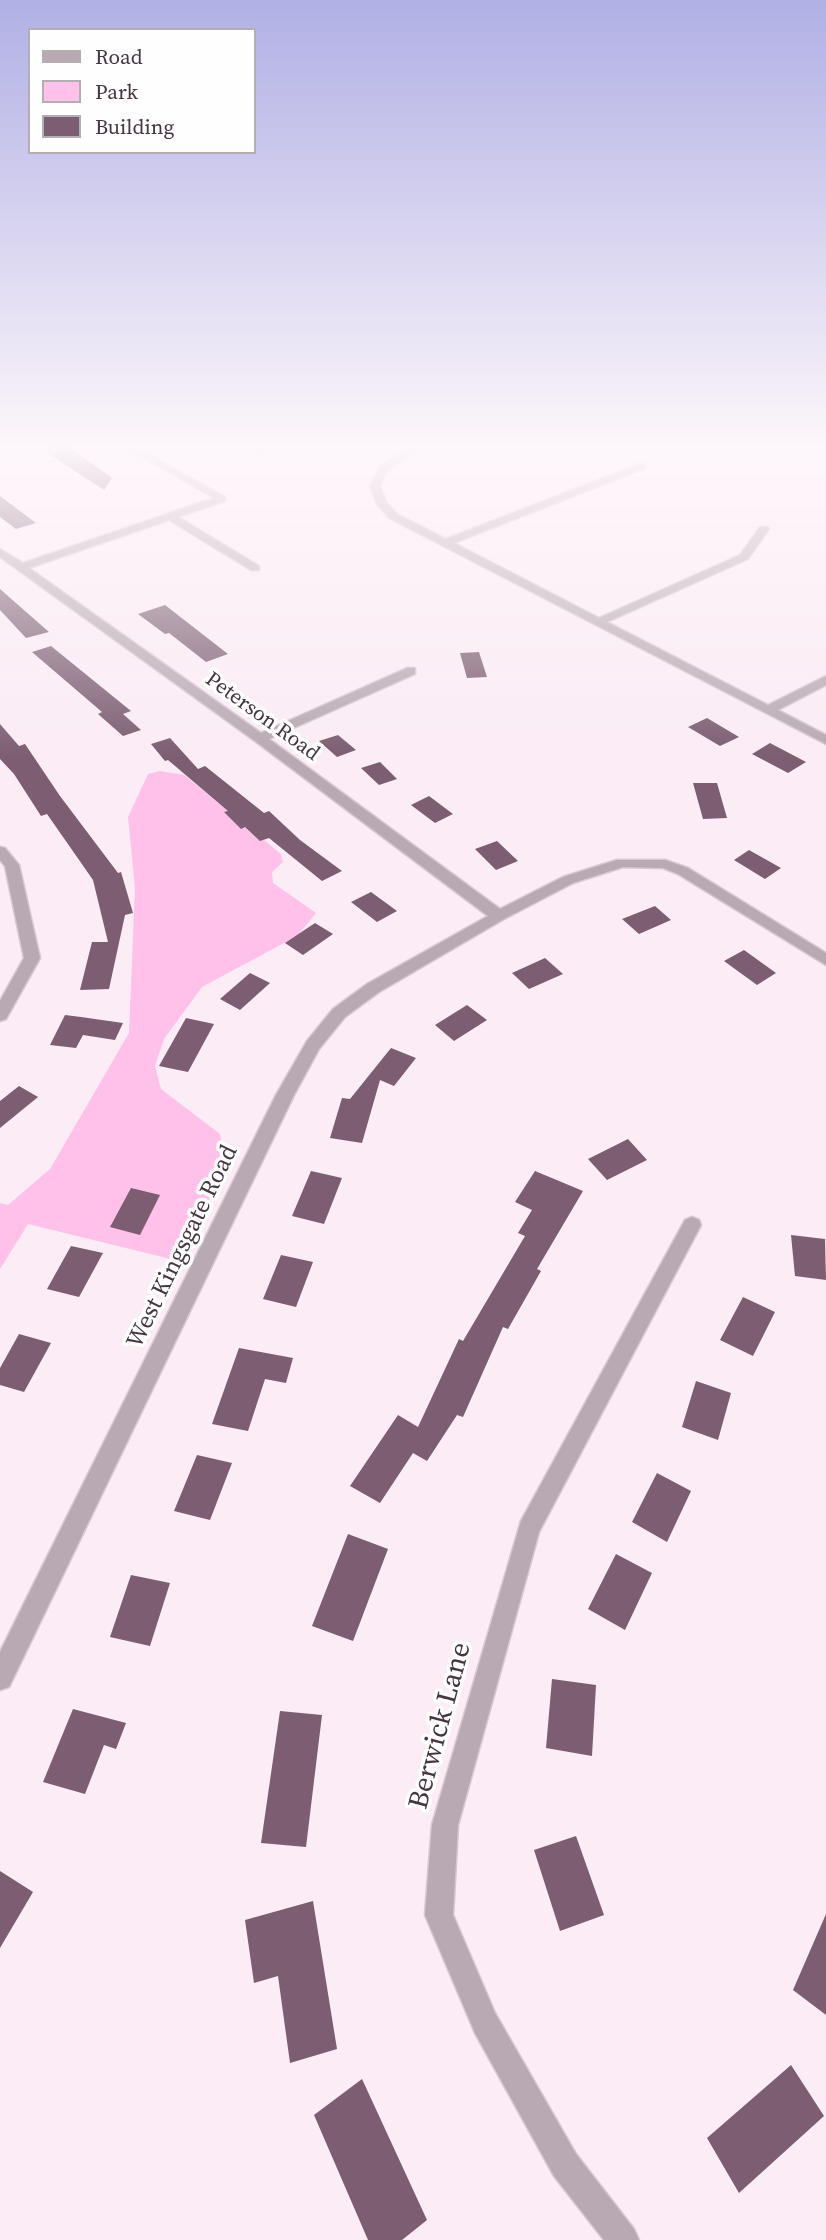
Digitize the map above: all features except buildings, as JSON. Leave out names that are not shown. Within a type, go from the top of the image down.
[{"type":"street","points":[[22,567],[77,549]]},
{"type":"street","points":[[223,549],[255,568]]},
{"type":"street","points":[[455,549],[826,740]]},
{"type":"street","points":[[599,622],[744,557],[750,549]]},
{"type":"street","name":"Peterson Road","points":[[0,552],[260,738],[499,916]]},
{"type":"street","points":[[260,738],[411,671]]},
{"type":"street","points":[[769,710],[826,680]]},
{"type":"street","points":[[0,851],[12,864],[32,958],[0,1015]]},
{"type":"street","name":"West Kingsgate Road","points":[[0,1678],[285,1095],[313,1045],[340,1013],[373,988],[499,916],[568,880],[622,863],[665,864],[683,871],[826,960]]},
{"type":"street","name":"Berwick Lane","points":[[623,2240],[565,2165],[485,2023],[439,1915],[446,1825],[529,1529],[692,1225]]},
{"type":"green space","points":[[160,771],[184,775],[281,854],[283,862],[272,872],[273,883],[316,913],[297,936],[202,987],[164,1039],[155,1066],[161,1089],[220,1134],[225,1163],[200,1223],[171,1259],[28,1224],[0,1269],[0,1203],[8,1205],[50,1169],[129,1033],[135,888],[128,817],[148,774]]}]
